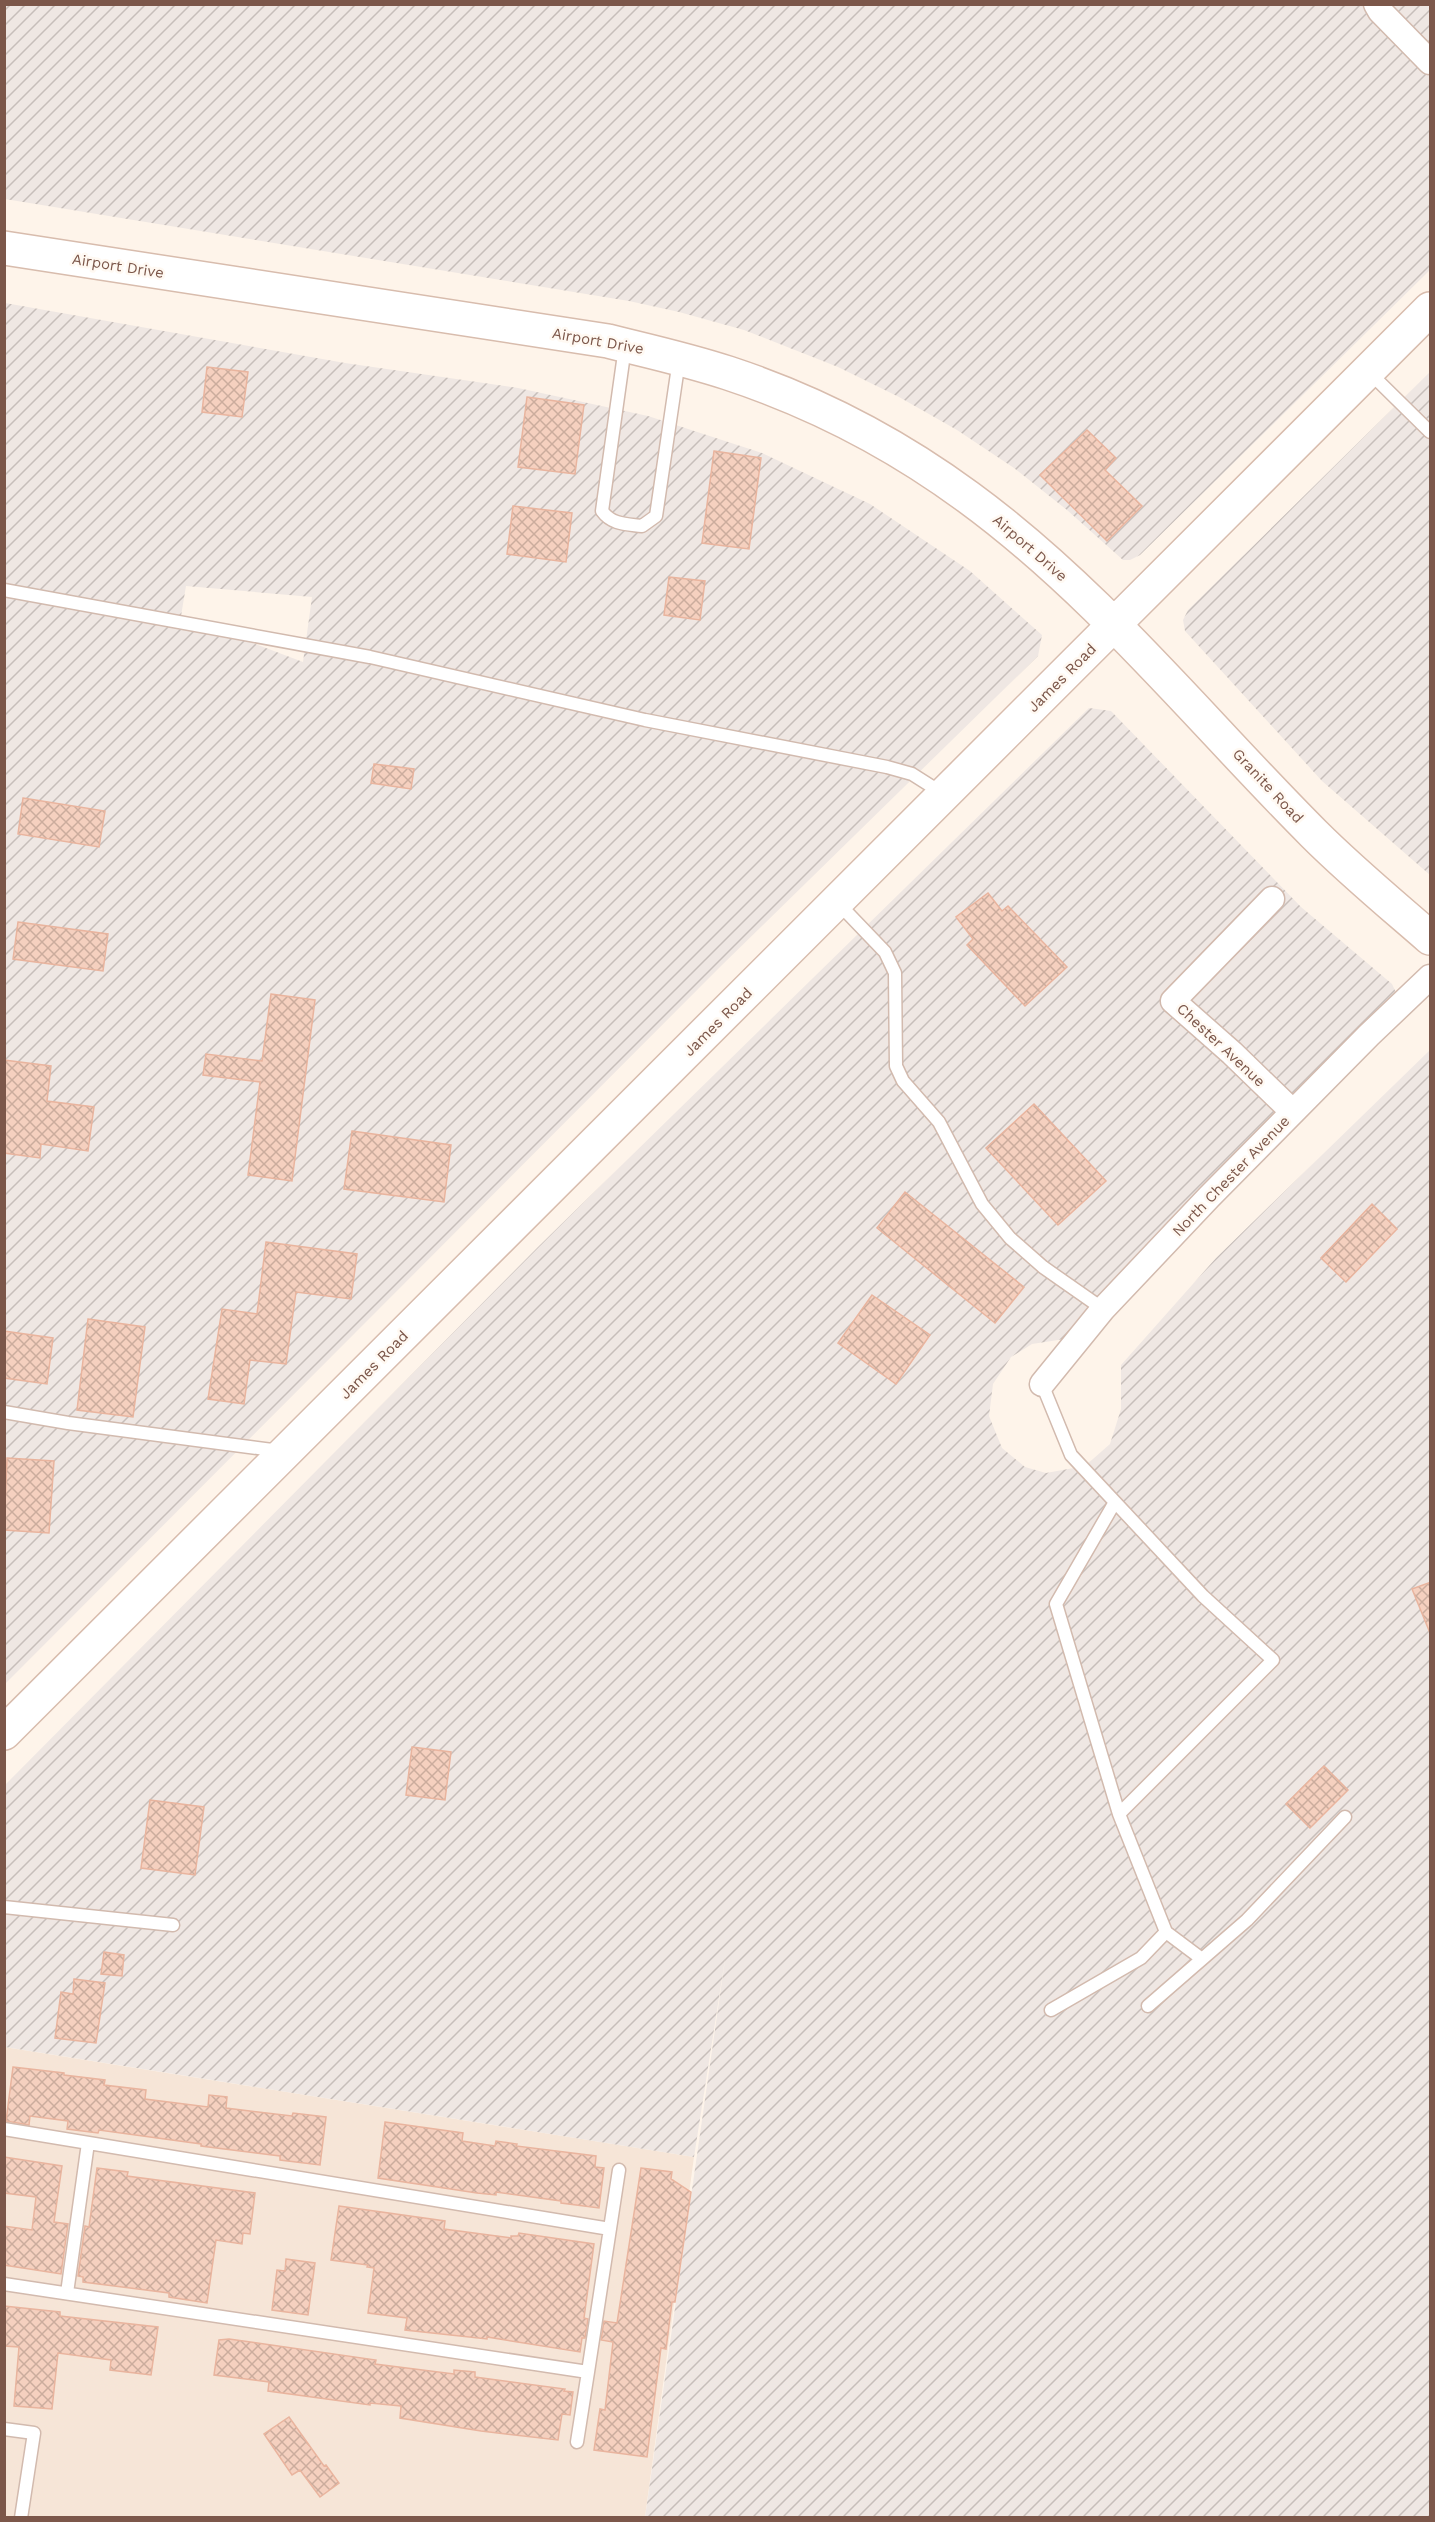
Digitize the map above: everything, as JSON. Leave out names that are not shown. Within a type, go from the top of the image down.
[{"type":"main road","name":"Airport Drive","points":[[4,248],[625,345],[679,358],[730,374],[789,396],[846,422],[901,452],[967,496],[1017,534],[1114,626]]},
{"type":"main road","name":"James Road","points":[[4,1732],[1431,309]]},
{"type":"main road","name":"Granite Road","points":[[1114,626],[1314,834],[1368,885],[1431,938]]},
{"type":"street","points":[[1376,4],[1380,11],[1431,62]]},
{"type":"street","name":"Chester Avenue","points":[[1272,899],[1173,1001],[1232,1053],[1293,1112]]},
{"type":"street","name":"North Chester Avenue","points":[[1042,1384],[1103,1309],[1369,1035],[1431,977]]},
{"type":"lane","points":[[625,345],[602,511],[607,519],[614,522],[642,526],[656,516],[679,358]]},
{"type":"lane","points":[[1368,372],[1428,424]]},
{"type":"lane","points":[[4,590],[370,657],[645,720],[887,767],[912,774],[945,795]]},
{"type":"lane","points":[[838,902],[885,952],[895,974],[896,1066],[903,1081],[939,1122],[982,1204],[1010,1238],[1043,1267],[1103,1309]]},
{"type":"lane","points":[[1042,1384],[1071,1455],[1203,1596],[1273,1660],[1119,1814]]},
{"type":"lane","points":[[4,1412],[68,1423],[287,1452]]},
{"type":"lane","points":[[1115,1502],[1056,1604],[1119,1814],[1166,1932],[1202,1959]]},
{"type":"lane","points":[[1148,2006],[1247,1920],[1345,1817]]},
{"type":"lane","points":[[4,1907],[173,1925]]},
{"type":"lane","points":[[1051,2010],[1141,1958],[1166,1932]]},
{"type":"lane","points":[[4,2129],[610,2229]]},
{"type":"lane","points":[[67,2293],[88,2143]]},
{"type":"lane","points":[[577,2442],[619,2169]]},
{"type":"lane","points":[[4,2284],[588,2372]]},
{"type":"lane","points":[[4,2429],[34,2433],[21,2517]]},
{"type":"shaded area","points":[[4,5],[1430,5],[1430,270],[1140,555],[1130,560],[1123,560],[1067,510],[1014,468],[957,430],[899,397],[838,367],[744,330],[629,301],[5,199]]},
{"type":"shaded area","points":[[5,303],[345,363],[518,388],[648,416],[762,453],[870,504],[970,571],[1042,635],[1038,656],[721,966],[5,1684]],"holes":[[[186,586],[312,597],[303,662],[181,616]]]},
{"type":"shaded area","points":[[1430,372],[1430,875],[1322,781],[1185,631],[1183,620],[1188,610]]},
{"type":"shaded area","points":[[1089,708],[1111,711],[1301,907],[1392,984],[1399,999],[1071,1338],[1032,1344],[1011,1357],[993,1384],[989,1416],[1002,1448],[1025,1467],[1046,1473],[1085,1466],[1110,1444],[1121,1409],[1121,1365],[1216,1258],[1430,1050],[1430,2517],[645,2517],[726,1953],[694,2157],[5,2047],[5,1785],[538,1247]]},
{"type":"shaded area","points":[[4,2047],[694,2157],[645,2517],[5,2517]]},
{"type":"building","points":[[207,367],[248,372],[242,417],[202,412]]},
{"type":"building","points":[[527,397],[584,405],[575,474],[518,467]]},
{"type":"building","points":[[1087,430],[1116,458],[1105,470],[1142,506],[1107,541],[1040,475]]},
{"type":"building","points":[[714,451],[761,458],[749,549],[702,543]]},
{"type":"building","points":[[513,506],[572,513],[566,562],[507,554]]},
{"type":"building","points":[[669,577],[705,581],[700,620],[664,615]]},
{"type":"building","points":[[374,764],[414,769],[411,789],[371,783]]},
{"type":"building","points":[[23,798],[105,811],[99,847],[18,834]]},
{"type":"building","points":[[988,893],[1002,911],[1008,906],[1067,967],[1025,1006],[967,945],[973,939],[956,917]]},
{"type":"building","points":[[18,922],[108,934],[103,971],[13,959]]},
{"type":"building","points":[[271,994],[315,1000],[292,1181],[248,1175],[260,1082],[203,1075],[206,1054],[262,1061]]},
{"type":"building","points":[[4,1060],[51,1066],[47,1101],[94,1107],[88,1151],[41,1144],[40,1158],[4,1153]]},
{"type":"building","points":[[1034,1104],[1106,1181],[1058,1225],[986,1148]]},
{"type":"building","points":[[352,1131],[451,1145],[444,1202],[344,1189]]},
{"type":"building","points":[[905,1192],[1024,1287],[995,1323],[877,1228]]},
{"type":"building","points":[[1372,1204],[1397,1229],[1346,1282],[1321,1258]]},
{"type":"building","points":[[266,1242],[357,1254],[351,1299],[296,1292],[286,1364],[250,1360],[244,1404],[208,1399],[222,1309],[257,1314]]},
{"type":"building","points":[[872,1295],[930,1335],[896,1384],[838,1343]]},
{"type":"building","points":[[88,1319],[145,1327],[133,1417],[77,1410]]},
{"type":"building","points":[[4,1331],[53,1338],[47,1384],[4,1378]]},
{"type":"building","points":[[7,1458],[54,1461],[49,1533],[4,1530]]},
{"type":"building","points":[[1431,1582],[1431,1632],[1430,1633],[1412,1589]]},
{"type":"building","points":[[412,1747],[451,1752],[445,1800],[406,1795]]},
{"type":"building","points":[[1324,1766],[1348,1790],[1310,1828],[1286,1804]]},
{"type":"building","points":[[150,1800],[204,1807],[195,1875],[141,1868]]},
{"type":"building","points":[[104,1952],[124,1955],[122,1976],[101,1974]]},
{"type":"building","points":[[74,1979],[105,1983],[96,2043],[55,2038],[61,1992],[73,1994]]},
{"type":"building","points":[[13,2067],[105,2080],[104,2085],[146,2090],[145,2099],[208,2107],[209,2095],[227,2097],[226,2108],[292,2116],[293,2113],[326,2117],[320,2165],[280,2160],[280,2156],[201,2146],[201,2144],[99,2130],[98,2133],[67,2129],[68,2121],[30,2116],[29,2125],[6,2121]]},
{"type":"building","points":[[385,2122],[463,2133],[462,2141],[495,2146],[496,2141],[517,2144],[516,2146],[596,2156],[595,2167],[604,2168],[599,2208],[496,2192],[496,2195],[477,2193],[378,2178]]},
{"type":"building","points":[[4,2157],[62,2166],[54,2222],[68,2224],[61,2274],[4,2265],[4,2226],[32,2230],[36,2197],[4,2193]]},
{"type":"building","points":[[97,2168],[128,2172],[127,2176],[255,2193],[250,2234],[243,2233],[242,2244],[216,2240],[207,2303],[169,2297],[169,2293],[83,2282],[83,2277],[78,2276],[85,2226],[89,2227]]},
{"type":"building","points":[[641,2168],[672,2172],[671,2179],[691,2192],[666,2349],[661,2348],[647,2457],[594,2450],[600,2409],[605,2410],[613,2342],[601,2340],[604,2321],[617,2323]]},
{"type":"building","points":[[339,2206],[445,2221],[444,2229],[511,2238],[511,2236],[518,2236],[519,2233],[594,2244],[584,2318],[588,2319],[580,2352],[487,2337],[487,2339],[405,2330],[407,2318],[368,2313],[374,2268],[367,2267],[368,2265],[331,2260]]},
{"type":"building","points":[[286,2259],[315,2263],[308,2315],[272,2310],[277,2270],[285,2271]]},
{"type":"building","points":[[4,2306],[60,2312],[60,2316],[158,2327],[151,2375],[110,2370],[111,2360],[58,2353],[52,2409],[14,2406],[19,2347],[4,2346]]},
{"type":"building","points":[[229,2339],[376,2360],[375,2364],[454,2374],[454,2370],[475,2372],[475,2377],[565,2389],[564,2391],[573,2392],[570,2415],[562,2414],[558,2440],[400,2418],[401,2406],[370,2403],[370,2405],[268,2391],[269,2382],[214,2375],[219,2340]]},
{"type":"building","points":[[289,2417],[339,2483],[320,2497],[300,2470],[292,2475],[264,2434]]}]
